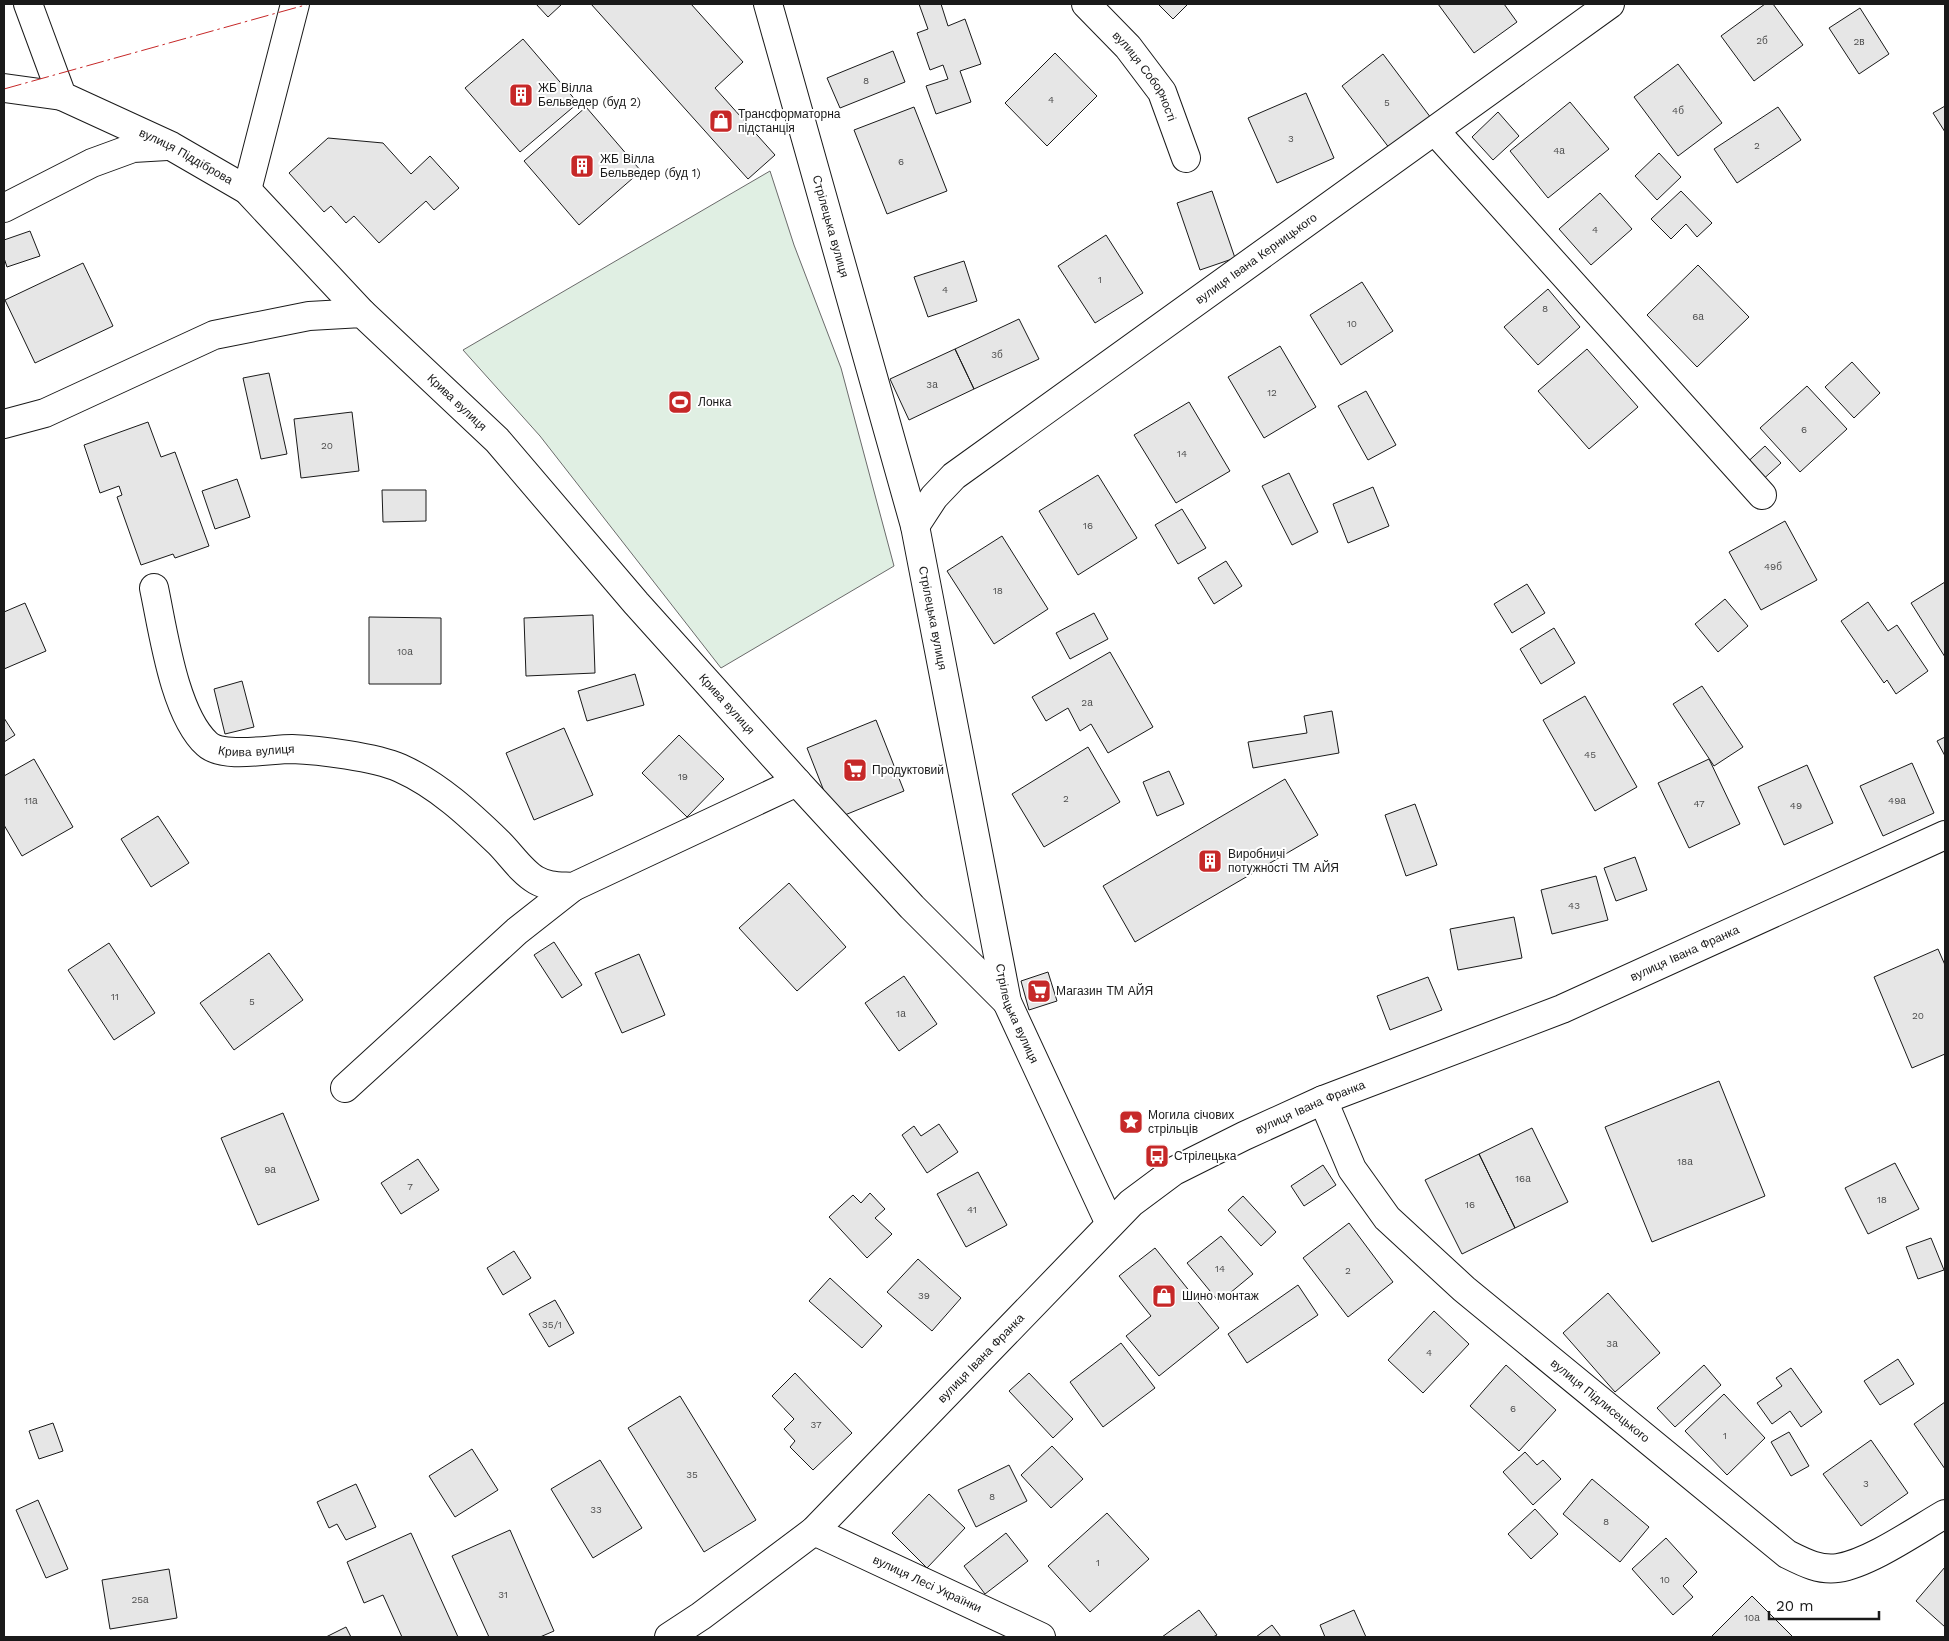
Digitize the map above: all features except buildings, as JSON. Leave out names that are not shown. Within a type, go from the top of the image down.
[{"type":"street","points":[[28,4],[62,96]]},
{"type":"street","points":[[246,190],[295,4]]},
{"type":"street","name":"Стрілецька вулиця","points":[[768,4],[915,526],[1007,1002],[1110,1224]]},
{"type":"street","name":"вулиця Соборності","points":[[1086,4],[1128,47],[1162,92],[1186,158]]},
{"type":"street","name":"вулиця Івана Керницького","points":[[915,526],[934,497],[954,476],[1610,4]]},
{"type":"street","name":"вулиця Піддіброва","points":[[4,88],[62,96],[171,146],[246,190],[362,313]]},
{"type":"street","points":[[1435,131],[1762,495]]},
{"type":"street","points":[[4,208],[92,163],[124,151],[133,148],[171,146]]},
{"type":"street","points":[[4,424],[45,413],[214,335],[309,316],[362,313]]},
{"type":"street","name":"Крива вулиця","points":[[362,313],[497,440],[636,603],[797,782],[912,907],[1007,1002]]},
{"type":"street","name":"Крива вулиця","points":[[154,588],[167,656],[186,712],[198,736],[209,746],[221,752],[293,749],[343,754],[399,767],[442,791],[535,880],[547,885],[573,887],[797,782]]},
{"type":"street","name":"вулиця Івана Франка","points":[[669,1637],[701,1616],[814,1531],[1131,1203],[1174,1171],[1323,1100],[1562,1009],[1945,835]]},
{"type":"street","points":[[345,1088],[517,931],[573,887]]},
{"type":"street","name":"вулиця Підлисецького","points":[[1323,1100],[1352,1169],[1387,1218],[1464,1289],[1787,1554],[1809,1565],[1838,1568],[1869,1556],[1945,1514]]},
{"type":"street","name":"вулиця Лесі Українки","points":[[814,1531],[1041,1637]]},
{"type":"green space","name":"Лонка","points":[[770,171],[794,245],[841,368],[894,566],[721,668],[540,436],[463,350]]},
{"type":"power","points":[[4,89],[309,4]]},
{"type":"place","name":"ЖБ Вілла Бельведер (буд 2)","points":[[521,95]]},
{"type":"place","name":"Трансформаторна підстанція","points":[[721,121]]},
{"type":"place","name":"ЖБ Вілла Бельведер (буд 1)","points":[[582,166]]},
{"type":"place","name":"Лонка","points":[[680,402]]},
{"type":"place","name":"Продуктовий","points":[[855,770]]},
{"type":"place","name":"Виробничі потужності ТМ АЙЯ","points":[[1210,861]]},
{"type":"place","name":"Магазин ТМ АЙЯ","points":[[1039,991]]},
{"type":"place","name":"Могила січових стрільців","points":[[1131,1122]]},
{"type":"place","name":"Стрілецька","points":[[1157,1156]]},
{"type":"place","name":"Шино монтаж","points":[[1164,1296]]}]
